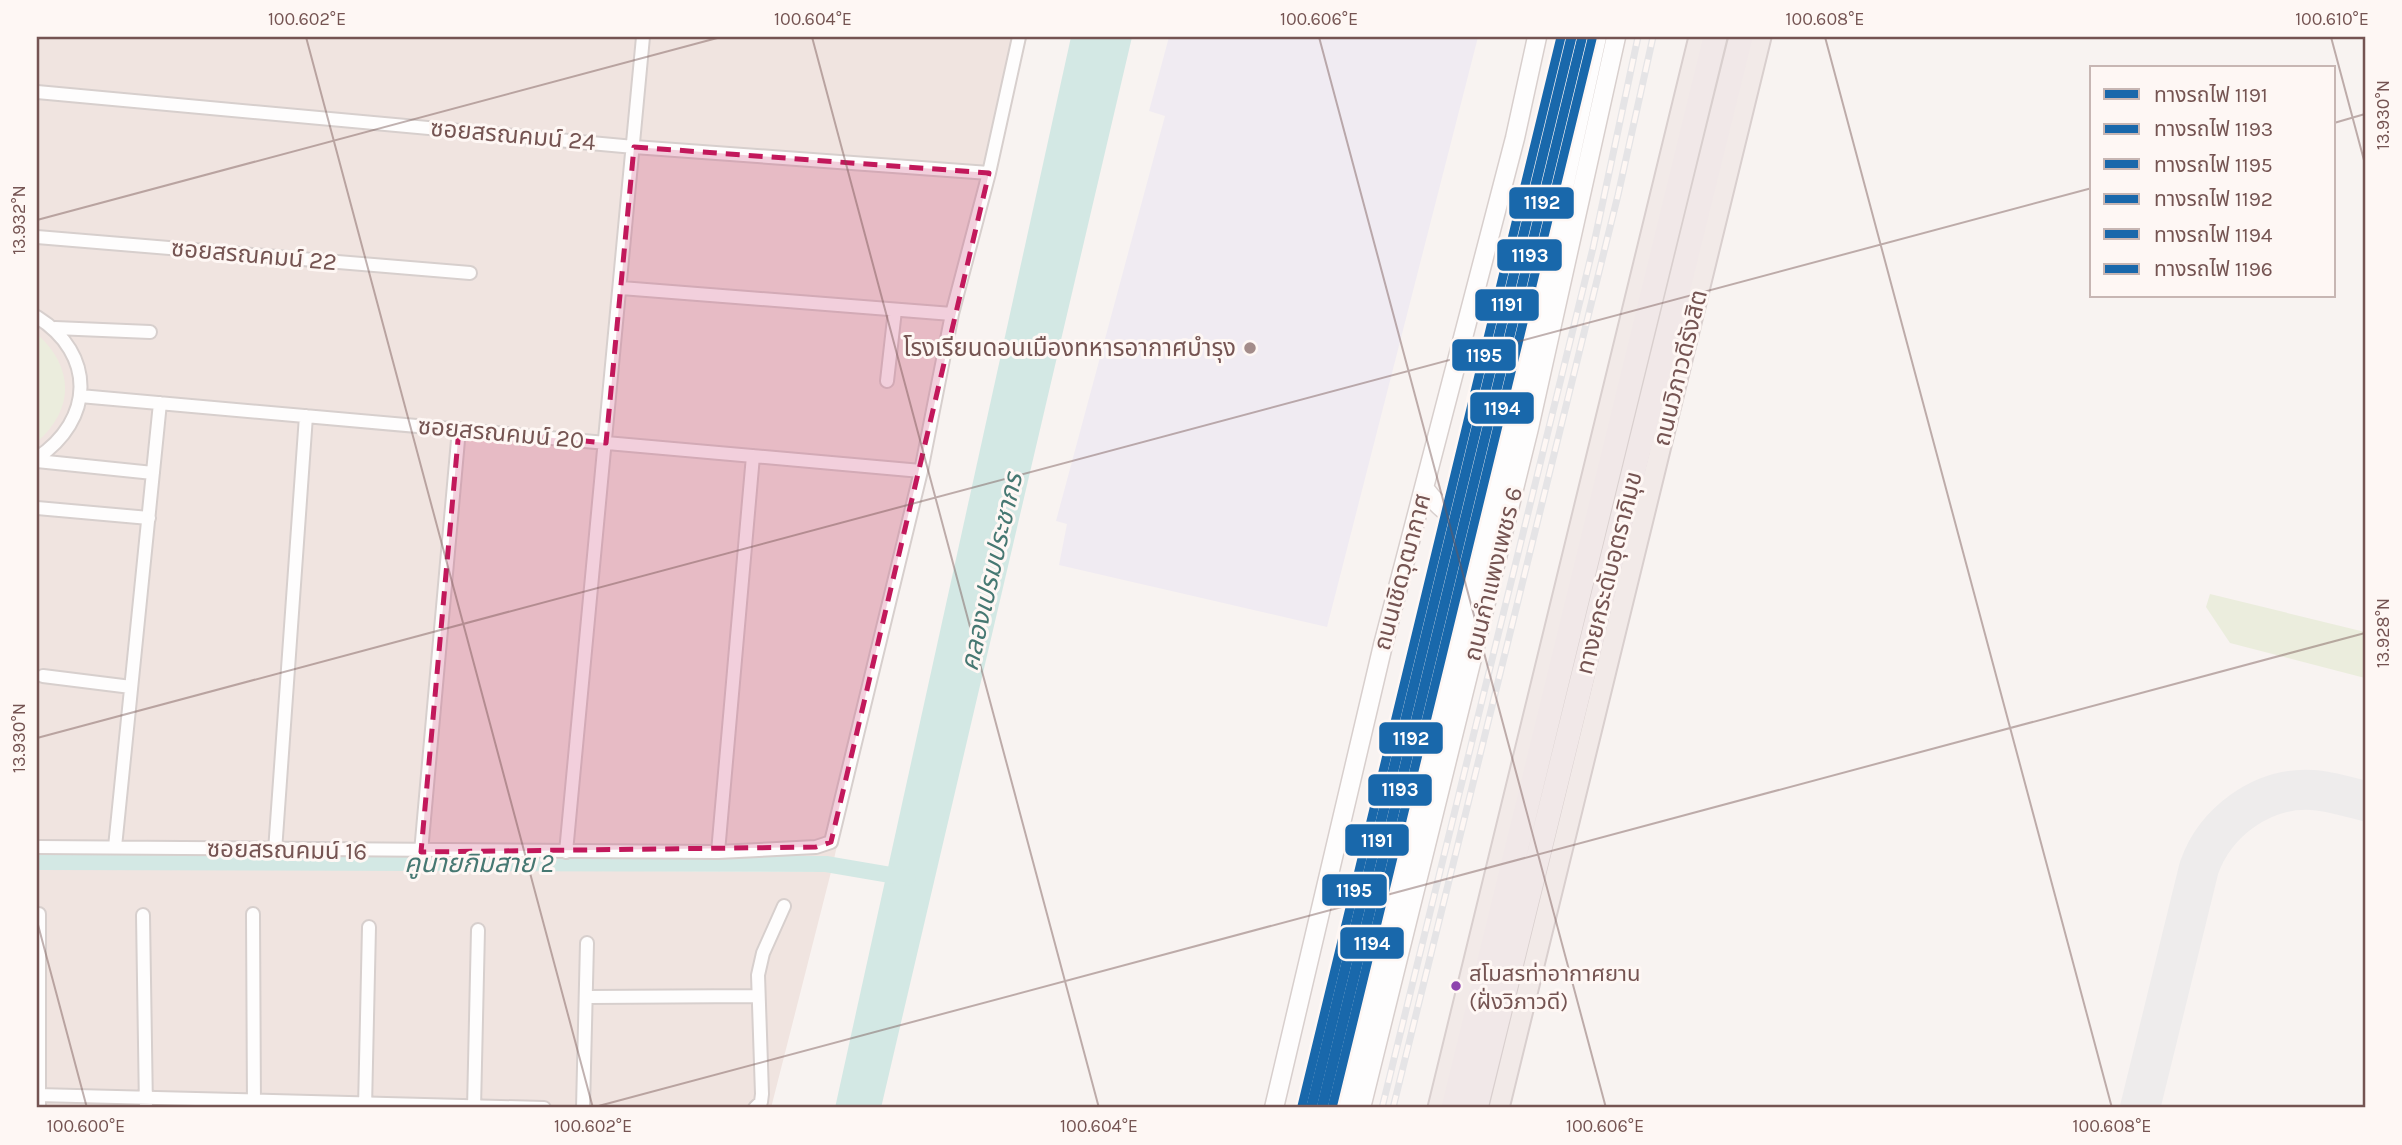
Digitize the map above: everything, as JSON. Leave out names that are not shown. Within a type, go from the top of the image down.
[{"type":"highway","points":[[1438,1108],[1699,37]]},
{"type":"highway","name":"ทางยกระดับอุตราภิมุข","points":[[1453,1108],[1714,37]]},
{"type":"highway","name":"ทางยกระดับอุตราภิมุข","points":[[1476,1108],[1741,37]]},
{"type":"highway","name":"ถนนวิภาวดีรังสิต","points":[[1499,1108],[1761,37]]},
{"type":"main road","name":"ถนนเชิดวุฒากาศ","points":[[1274,1108],[1379,658],[1511,152],[1536,37]]},
{"type":"main road","name":"ถนนกำแพงเพชร 6","points":[[1346,1108],[1491,520],[1597,37]]},
{"type":"main road","name":"ถนนกำแพงเพชร 6","points":[[1361,1108],[1530,428],[1616,37]]},
{"type":"main road","points":[[1424,488],[1439,507],[1452,517],[1473,523],[1491,520]]},
{"type":"street","points":[[566,852],[643,37]]},
{"type":"street","points":[[921,471],[952,314],[989,173],[1019,37]]},
{"type":"street","name":"ซอยสรณคมน์ 24","points":[[37,92],[634,147],[989,173]]},
{"type":"street","name":"ซอยสรณคมน์ 22","points":[[37,237],[470,273]]},
{"type":"street","points":[[621,288],[952,314]]},
{"type":"street","points":[[887,382],[895,310]]},
{"type":"street","points":[[37,317],[55,328],[71,348],[79,371],[80,396],[73,422],[56,445],[37,460]]},
{"type":"street","points":[[55,328],[150,332]]},
{"type":"street","name":"ซอยสรณคมน์ 20","points":[[80,396],[921,471]]},
{"type":"street","points":[[115,848],[160,402]]},
{"type":"street","points":[[275,851],[306,416]]},
{"type":"street","points":[[421,852],[459,429]]},
{"type":"street","points":[[718,852],[754,456]]},
{"type":"street","points":[[37,460],[153,473]]},
{"type":"street","name":"ซอยสรณคมน์ 16","points":[[37,847],[275,851],[718,852],[816,847],[831,842],[921,471]]},
{"type":"street","points":[[37,508],[149,519]]},
{"type":"street","points":[[43,676],[131,687]]},
{"type":"street","points":[[755,1108],[761,1102],[762,1094],[757,996],[764,953],[784,906]]},
{"type":"street","points":[[253,914],[254,1104]]},
{"type":"street","points":[[39,915],[38,1100],[544,1108]]},
{"type":"street","points":[[143,915],[146,1103]]},
{"type":"street","points":[[365,1106],[369,927]]},
{"type":"street","points":[[474,1107],[478,930]]},
{"type":"street","points":[[583,1108],[588,997],[587,943]]},
{"type":"street","points":[[588,997],[757,996]]},
{"type":"highlighted area","points":[[634,147],[989,173],[831,842],[816,847],[421,852],[459,429],[606,443]]},
{"type":"shaded area","points":[[37,37],[1027,37],[960,305],[834,859],[37,857]]},
{"type":"shaded area","name":"โรงเรียนดอนเมืองทหารอากาศบำรุง","points":[[1169,37],[1478,37],[1327,627],[1059,565],[1067,524],[1056,521],[1165,116],[1149,111]]},
{"type":"shaded area","points":[[37,868],[831,872],[771,1108],[37,1108]]},
{"type":"green space","points":[[37,334],[58,360],[65,388],[58,416],[37,442]]},
{"type":"green space","points":[[2210,594],[2365,632],[2365,678],[2230,643],[2206,607]]},
{"type":"water","name":"คลองเปรมประชากร","points":[[1071,37],[1132,37],[881,1108],[835,1108]]},
{"type":"waterway","name":"คูนายกิมสาย 2","points":[[37,862],[826,864],[908,878]]},
{"type":"taxiway","points":[[2140,1108],[2199,868],[2216,836],[2243,811],[2276,794],[2312,790],[2365,801]]},
{"type":"railway","points":[[1382,1108],[1593,248],[1638,37]]},
{"type":"railway","points":[[1393,1108],[1618,195],[1653,37]]},
{"type":"rail line","name":"1195","points":[[1302,1106],[1561,37]]},
{"type":"rail line","name":"1196","points":[[1311,1106],[1571,37]]},
{"type":"rail line","name":"1191","points":[[1312,1108],[1572,37]]},
{"type":"rail line","name":"1192","points":[[1321,1108],[1582,37]]},
{"type":"rail line","name":"1193","points":[[1323,1108],[1582,39]]},
{"type":"rail line","name":"1194","points":[[1332,1108],[1592,39]]},
{"type":"place","name":"โรงเรียนดอนเมืองทหารอากาศบำรุง","points":[[1250,348]]},
{"type":"place","name":"สโมสรท่าอากาศยาน (ฝั่งวิภาวดี)","points":[[1456,986]]}]
